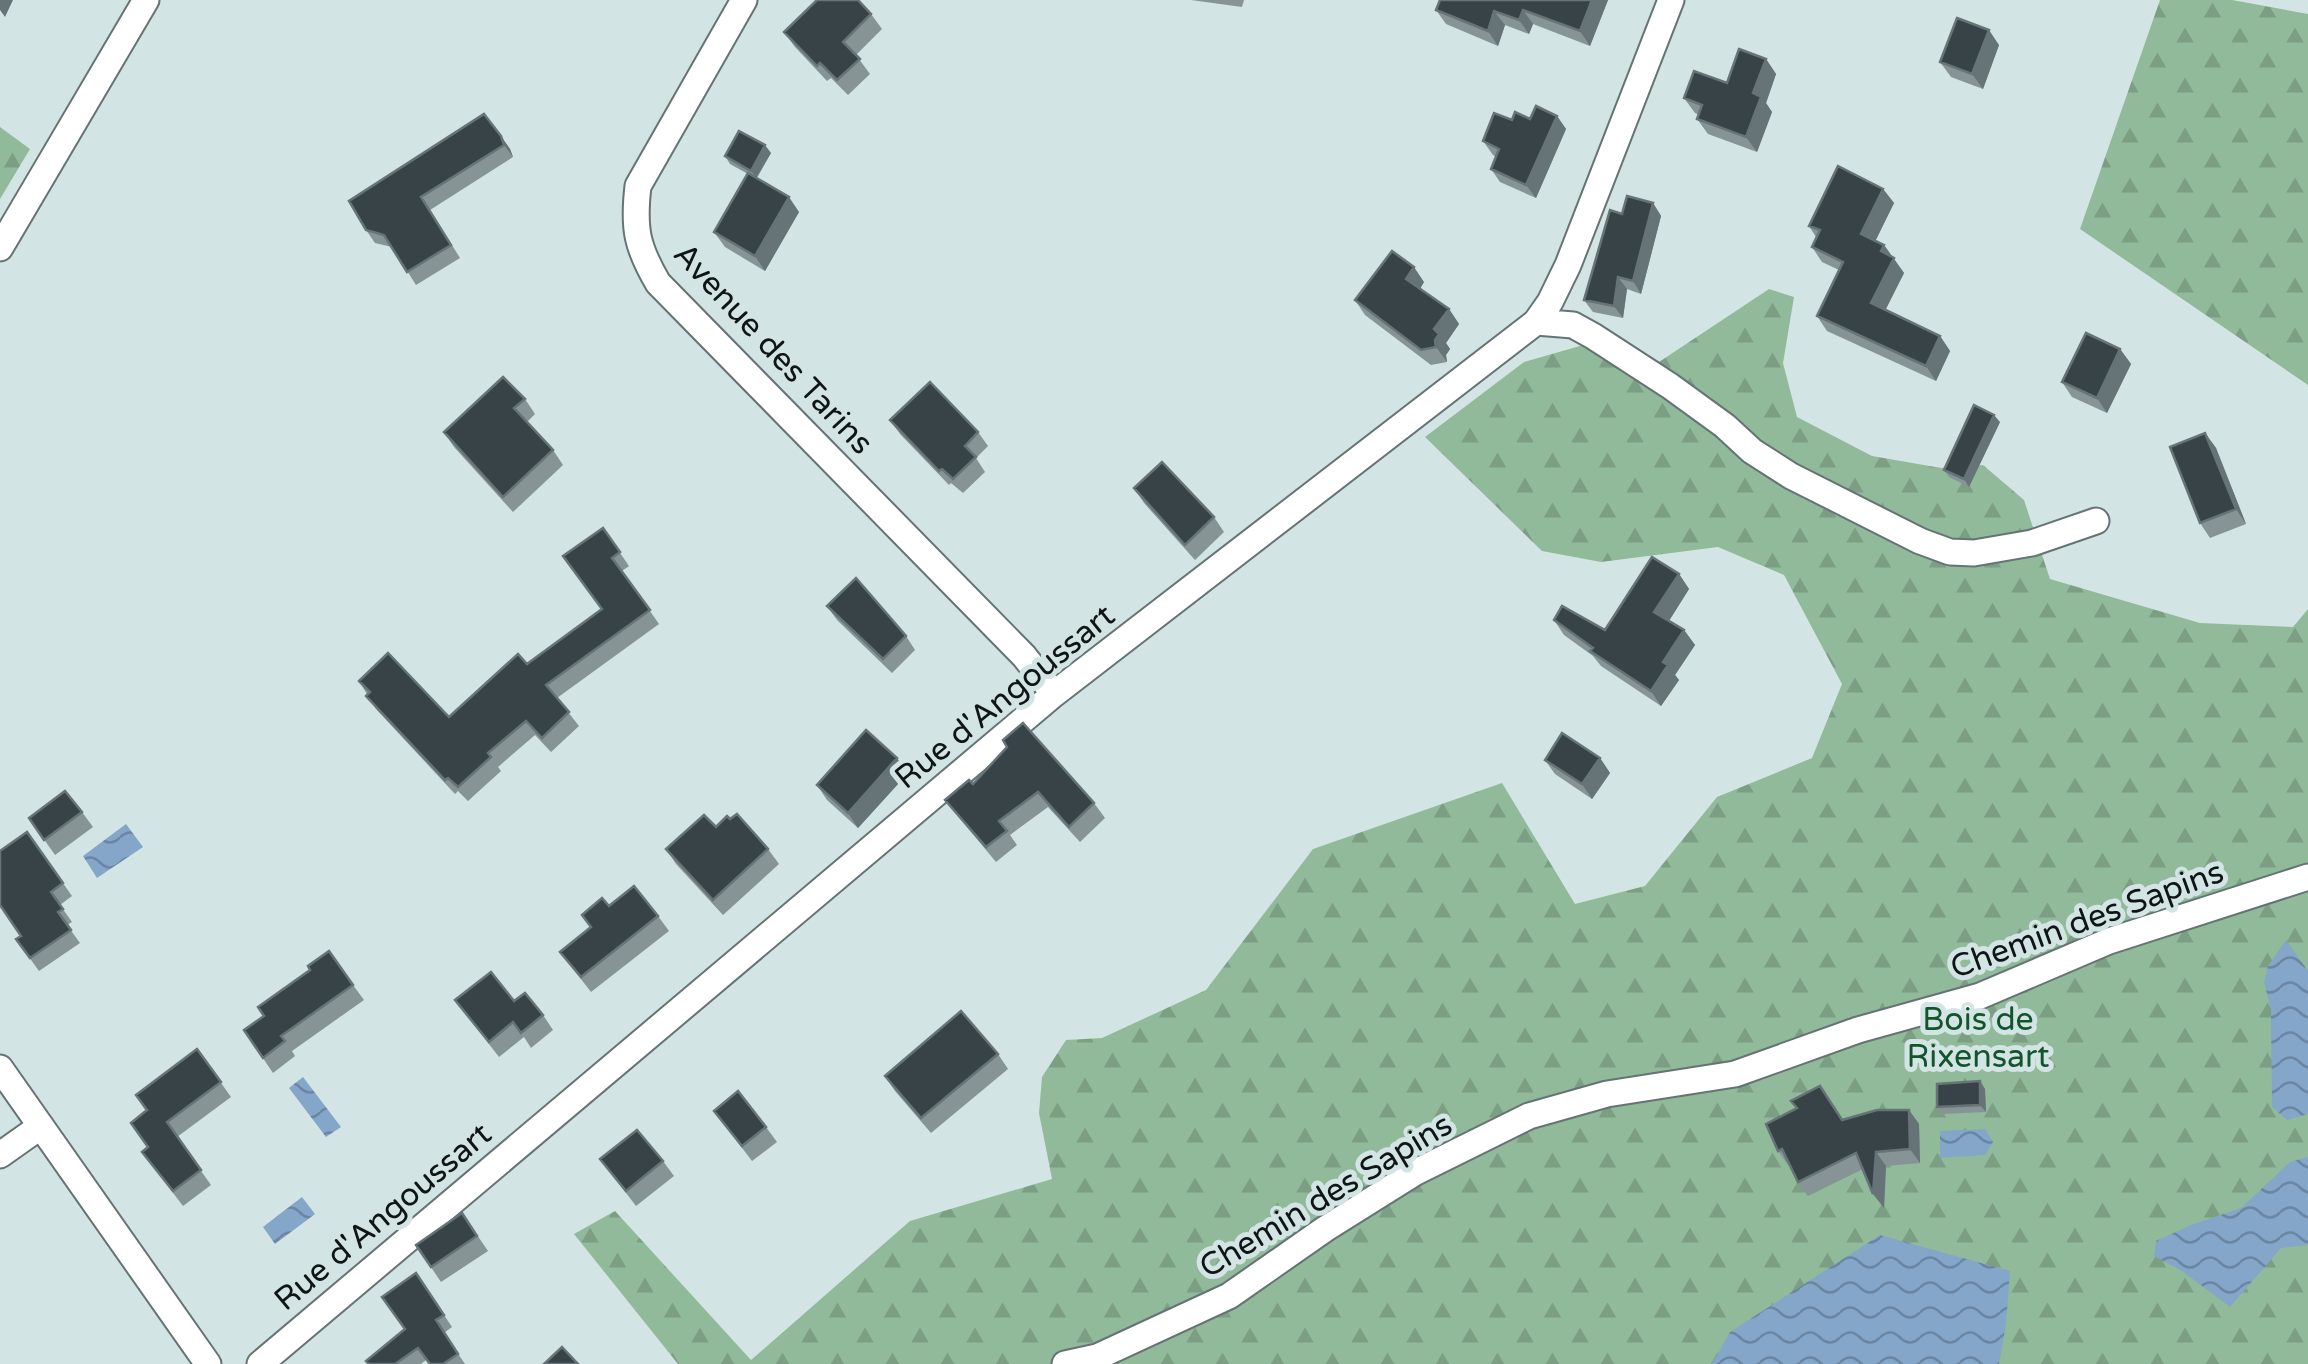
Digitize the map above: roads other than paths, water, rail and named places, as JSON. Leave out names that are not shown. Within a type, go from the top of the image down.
[{"type":"street","points":[[0,248],[146,0]]},
{"type":"street","name":"Avenue des Tarins","points":[[744,0],[638,186],[634,220],[640,252],[658,284],[1010,642],[1054,694]]},
{"type":"street","name":"Rue d'Angoussart","points":[[260,1364],[1054,694],[1536,322],[1550,302],[1585,227],[1671,0]]},
{"type":"street","points":[[1536,322],[1573,325],[1593,336],[1670,386],[1752,451],[1791,476],[1920,541],[1950,552],[1974,553],[2032,543],[2096,521]]},
{"type":"street","name":"Chemin des Sapins","points":[[1065,1364],[1097,1357],[1229,1296],[1416,1172],[1529,1116],[1608,1094],[1735,1074],[1858,1030],[1980,996],[2109,942],[2308,877]]},
{"type":"street","points":[[0,1068],[208,1364]]},
{"type":"street","points":[[0,1156],[41,1126]]},
{"type":"water","points":[[126,824],[143,847],[97,878],[83,856]]},
{"type":"water","points":[[2286,940],[2308,971],[2308,1114],[2287,1120],[2272,1107],[2271,1010],[2264,982],[2268,966]]},
{"type":"water","points":[[303,1077],[341,1127],[326,1137],[289,1088]]},
{"type":"water","points":[[1985,1129],[1993,1142],[1985,1155],[1940,1158],[1940,1131]]},
{"type":"water","points":[[2308,1157],[2308,1245],[2281,1248],[2230,1307],[2182,1271],[2154,1256],[2156,1241],[2241,1208],[2290,1162]]},
{"type":"water","points":[[302,1197],[315,1214],[275,1244],[263,1227]]},
{"type":"water","points":[[1880,1235],[2010,1271],[1999,1364],[1712,1364],[1730,1332]]},
{"type":"park label","name":"Bois de Rixensart","points":[[1978,1038]]}]
